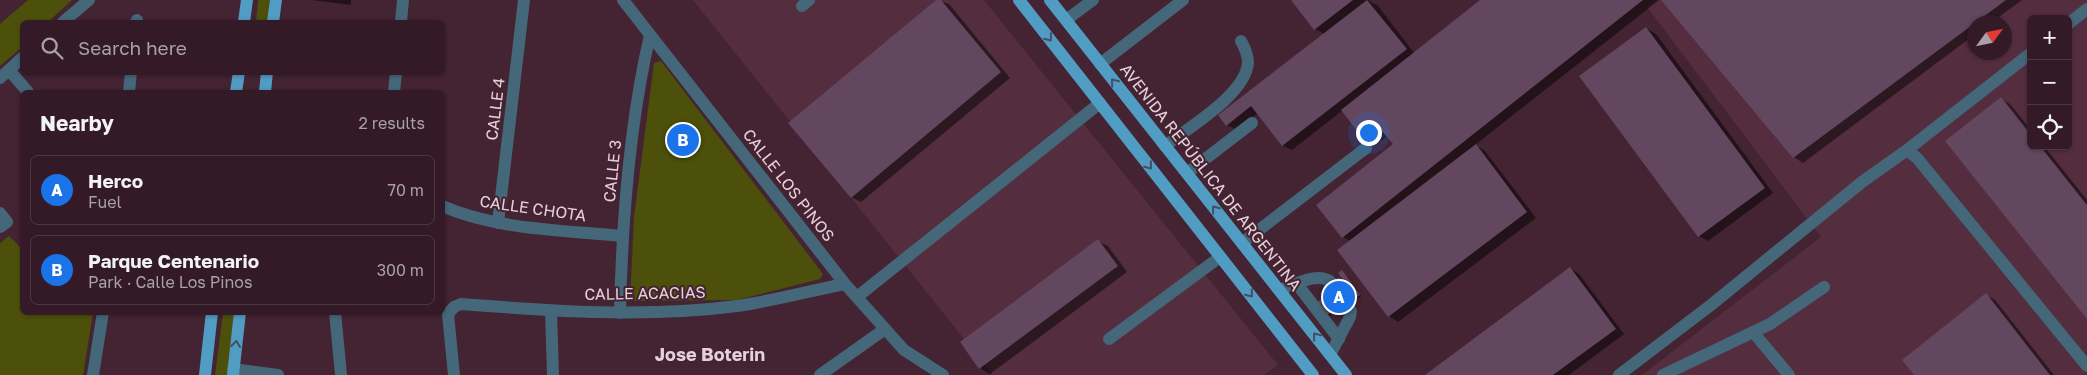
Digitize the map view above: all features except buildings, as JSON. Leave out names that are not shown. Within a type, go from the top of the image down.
[{"type":"main road","points":[[244,20],[247,0]]},
{"type":"main road","points":[[273,20],[276,0]]},
{"type":"main road","points":[[1019,0],[1313,375]]},
{"type":"main road","name":"AVENIDA REPÚBLICA DE ARGENTINA","points":[[1050,0],[1346,375]]},
{"type":"main road","points":[[236,90],[239,75]]},
{"type":"main road","points":[[265,90],[268,75]]},
{"type":"main road","points":[[205,375],[212,315]]},
{"type":"main road","points":[[233,372],[240,315]]},
{"type":"street","points":[[65,20],[89,0]]},
{"type":"street","points":[[401,20],[404,0]]},
{"type":"street","name":"CALLE 4","points":[[498,223],[524,0]]},
{"type":"street","name":"CALLE LOS PINOS","points":[[623,0],[845,284],[904,350],[941,374]]},
{"type":"street","points":[[1066,20],[1092,0]]},
{"type":"street","points":[[1100,64],[1183,0]]},
{"type":"street","points":[[2072,21],[2087,9]]},
{"type":"street","name":"CALLE 3","points":[[620,313],[622,236],[638,85],[650,34]]},
{"type":"street","points":[[1165,146],[1221,103],[1243,80],[1248,64],[1247,54],[1241,41]]},
{"type":"street","points":[[1619,375],[1711,305],[1862,182],[1907,150],[2027,56]]},
{"type":"street","points":[[20,60],[5,74],[25,90]]},
{"type":"street","points":[[129,90],[131,75]]},
{"type":"street","points":[[394,90],[396,75]]},
{"type":"street","points":[[857,297],[1100,103]]},
{"type":"street","points":[[1187,173],[1252,123]]},
{"type":"street","points":[[1242,244],[1366,148]]},
{"type":"street","points":[[1907,150],[1917,158],[2087,366]]},
{"type":"street","name":"CALLE CHOTA","points":[[445,207],[458,213],[498,223],[622,236]]},
{"type":"street","points":[[0,213],[7,222],[0,227]]},
{"type":"street","points":[[1108,339],[1220,257]]},
{"type":"street","points":[[1279,290],[1319,277],[1326,278],[1331,282]]},
{"type":"street","name":"CALLE ACACIAS","points":[[454,375],[448,314],[454,307],[461,304],[551,311],[620,313],[738,306],[845,284]]},
{"type":"street","points":[[1297,284],[1339,339]]},
{"type":"street","points":[[1663,375],[1792,311],[1824,287]]},
{"type":"street","points":[[1330,355],[1350,317],[1351,311],[1348,306]]},
{"type":"street","points":[[551,311],[553,375]]},
{"type":"street","points":[[93,375],[103,315]]},
{"type":"street","points":[[336,315],[341,375]]},
{"type":"street","points":[[820,375],[885,329]]},
{"type":"street","points":[[1753,332],[1789,375]]},
{"type":"street","points":[[233,372],[278,375]]},
{"type":"shaded area","points":[[28,0],[72,0],[50,20],[20,20],[20,49],[0,66],[0,24]]},
{"type":"shaded area","points":[[258,0],[271,0],[269,20],[256,20]]},
{"type":"shaded area","points":[[693,0],[984,0],[1278,365],[1264,375],[993,375]]},
{"type":"shaded area","points":[[1657,0],[2087,0],[2087,375],[1642,375],[1821,237],[1647,7]]},
{"type":"shaded area","points":[[661,61],[823,274],[820,279],[737,300],[630,301],[634,217],[654,63]]},
{"type":"shaded area","points":[[9,236],[20,247],[20,315],[93,315],[83,375],[0,375],[0,243]]},
{"type":"shaded area","points":[[223,315],[235,315],[228,375],[215,375]]},
{"type":"tunnel","points":[[1331,282],[1348,306]]},
{"type":"place","name":"Parque Centenario","points":[[683,140]]},
{"type":"place","name":"Herco","points":[[1339,297]]},
{"type":"district","name":"Jose Boterin","points":[[710,355]]}]
